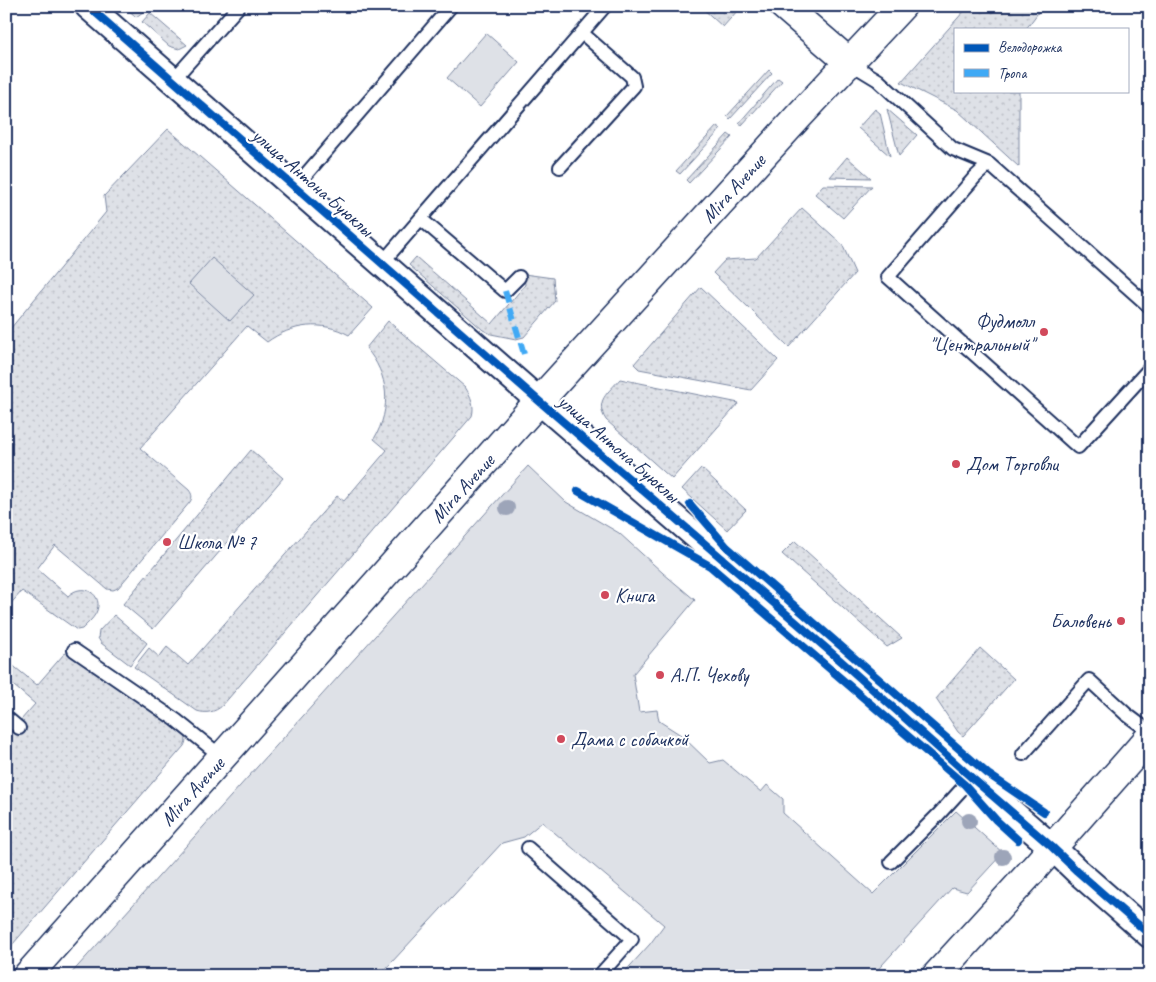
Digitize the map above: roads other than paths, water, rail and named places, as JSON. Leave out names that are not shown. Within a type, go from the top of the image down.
[{"type":"main road","points":[[784,6],[850,63]]},
{"type":"main road","name":"Mira Avenue","points":[[27,976],[539,401],[791,124],[902,6]]},
{"type":"main road","points":[[936,976],[1150,737]]},
{"type":"street","name":"улица Антона Буюклы","points":[[88,6],[539,401],[734,568],[1150,934]]},
{"type":"lane","points":[[173,80],[239,6]]},
{"type":"lane","points":[[295,187],[451,6]]},
{"type":"lane","points":[[382,264],[605,6]]},
{"type":"lane","points":[[560,166],[634,86],[632,77],[582,33]]},
{"type":"lane","points":[[850,63],[878,80],[953,149],[989,164],[1150,307]]},
{"type":"lane","points":[[989,164],[888,277],[1078,447],[1150,368]]},
{"type":"lane","points":[[420,219],[505,291],[519,276]]},
{"type":"lane","points":[[74,650],[176,720],[222,757]]},
{"type":"lane","points":[[1023,754],[1089,680],[1126,714],[1150,732]]},
{"type":"lane","points":[[6,716],[19,728]]},
{"type":"lane","points":[[891,862],[938,816],[972,778]]},
{"type":"lane","points":[[528,848],[632,939],[599,976]]},
{"type":"place","name":"Фудмолл \"Центральный\"","points":[[1044,332]]},
{"type":"place","name":"Дом Торговли","points":[[956,464]]},
{"type":"place","name":"Школа № 7","points":[[167,542]]},
{"type":"place","name":"Книга","points":[[605,595]]},
{"type":"place","name":"Баловень","points":[[1121,621]]},
{"type":"place","name":"А.П. Чехову","points":[[660,675]]},
{"type":"place","name":"Дама с собачкой","points":[[561,739]]}]
